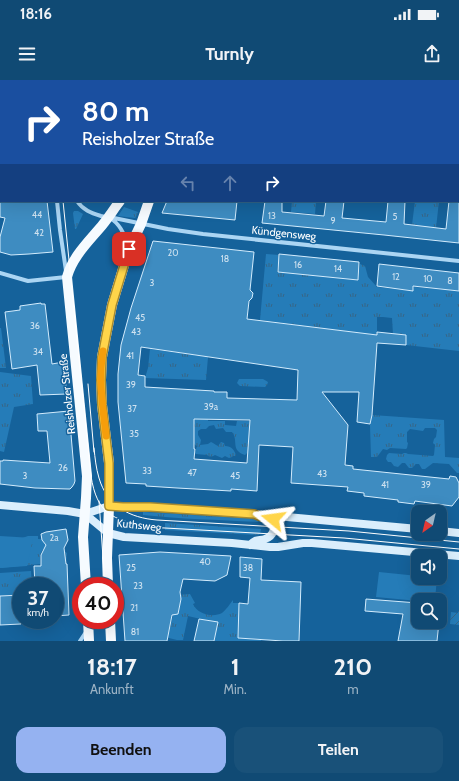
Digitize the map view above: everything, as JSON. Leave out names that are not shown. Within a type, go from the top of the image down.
[{"type":"main road","points":[[67,278],[70,268],[79,253],[119,202]]},
{"type":"main road","points":[[108,577],[109,463],[102,405],[102,357],[112,305],[129,249],[141,224],[148,202]]},
{"type":"main road","name":"Reisholzer Straße","points":[[67,278],[87,476],[82,537],[85,577]]},
{"type":"main road","points":[[88,629],[89,641]]},
{"type":"main road","points":[[110,629],[111,641]]},
{"type":"street","name":"Reisholzer Straße","points":[[57,202],[67,278]]},
{"type":"street","points":[[78,202],[87,211],[100,216],[108,217],[118,225],[124,233],[129,249]]},
{"type":"street","name":"Kündgensweg","points":[[108,217],[203,234],[459,261]]},
{"type":"street","points":[[0,273],[28,281],[67,278]]},
{"type":"street","points":[[0,504],[85,514]]},
{"type":"street","name":"Kuthsweg","points":[[85,514],[109,506],[150,507],[254,514],[411,528]]},
{"type":"street","name":"Kuthsweg","points":[[85,514],[108,533],[124,537],[278,547],[312,543],[459,556]]},
{"type":"street","name":"Kuthsweg","points":[[249,545],[255,541],[268,538],[272,534],[274,528],[273,519],[254,514]]},
{"type":"street","points":[[447,532],[459,533]]},
{"type":"street","points":[[80,641],[86,629]]},
{"type":"green space","points":[[292,202],[316,202],[315,214],[291,212]]},
{"type":"green space","points":[[415,202],[439,202],[436,228],[412,225]]},
{"type":"green space","points":[[124,207],[138,212],[136,217],[118,216]]},
{"type":"green space","points":[[74,211],[78,211],[83,214],[76,229],[73,213]]},
{"type":"green space","points":[[266,254],[279,255],[277,272],[358,280],[360,264],[365,266],[368,277],[377,287],[413,291],[414,287],[459,291],[459,351],[406,345],[406,335],[393,334],[392,318],[377,317],[377,335],[260,320]]},
{"type":"green space","points":[[1,328],[6,368],[0,368]]},
{"type":"green space","points":[[150,349],[208,357],[206,380],[145,378],[148,368]]},
{"type":"green space","points":[[0,372],[31,376],[33,404],[14,407],[4,452],[0,451]]},
{"type":"green space","points":[[239,379],[263,379],[268,382],[265,387],[240,386],[237,383]]},
{"type":"green space","points":[[372,415],[444,420],[445,457],[459,458],[459,473],[457,473],[449,464],[433,463],[425,469],[422,469],[419,464],[416,464],[412,468],[409,468],[405,463],[402,463],[398,467],[394,466],[386,459],[389,453],[433,456],[435,445],[433,443],[437,430],[435,428],[425,428],[423,431],[410,429],[407,432],[408,443],[406,449],[383,449],[377,457],[371,457],[370,425]]},
{"type":"green space","points":[[194,419],[225,421],[225,425],[236,426],[237,421],[250,421],[248,452],[245,455],[240,453],[236,448],[234,435],[232,432],[226,432],[223,428],[216,429],[214,425],[198,431],[198,435],[201,440],[200,445],[211,442],[218,446],[221,442],[224,443],[225,446],[232,449],[236,456],[229,458],[225,456],[222,458],[215,455],[211,456],[196,454],[197,446],[193,444]]},
{"type":"green space","points":[[143,512],[256,519],[259,522],[143,515]]},
{"type":"green space","points":[[165,523],[261,529],[260,534],[258,535],[165,530]]},
{"type":"green space","points":[[0,536],[33,538],[27,566],[0,568]]},
{"type":"green space","points":[[28,536],[38,536],[38,539],[42,539],[60,548],[67,553],[66,563],[60,563],[45,548],[41,553],[40,564],[0,568],[17,540]]},
{"type":"green space","points":[[31,571],[31,577],[12,577],[12,595],[0,596],[0,573]]},
{"type":"green space","points":[[379,572],[411,575],[411,585],[436,585],[436,593],[411,593],[411,600],[376,597]]},
{"type":"green space","points":[[190,594],[195,603],[193,604],[195,607],[202,613],[210,615],[222,613],[233,600],[233,603],[239,603],[238,638],[261,641],[214,641],[218,623],[188,616],[183,640],[165,637],[164,635],[169,632],[173,615],[167,616],[176,595]]},
{"type":"green space","points":[[458,611],[459,625],[450,624],[451,612],[458,613]]},
{"type":"building","points":[[0,202],[47,202],[53,252],[11,255],[0,252],[0,237],[5,218],[0,217]]},
{"type":"building","points":[[167,202],[237,202],[235,220],[162,213]]},
{"type":"building","points":[[265,202],[282,202],[282,212],[324,216],[326,202],[344,202],[342,218],[386,222],[388,202],[405,202],[404,224],[446,229],[449,202],[459,202],[459,243],[262,223]]},
{"type":"building","points":[[153,241],[254,252],[250,290],[253,293],[252,298],[249,301],[247,319],[377,335],[377,332],[406,335],[406,345],[377,343],[372,415],[370,424],[357,422],[359,392],[322,392],[348,425],[345,465],[353,466],[353,469],[449,479],[450,476],[456,477],[459,483],[459,497],[452,506],[415,501],[414,504],[398,502],[398,500],[364,496],[364,493],[347,491],[348,487],[291,483],[293,447],[259,445],[257,491],[177,488],[126,483],[118,402],[118,374],[121,345],[131,308]],"holes":[[[141,347],[298,370],[297,400],[227,398],[227,392],[145,387],[145,376],[138,375]],[[194,419],[250,420],[247,463],[194,459]]]},
{"type":"building","points":[[279,254],[359,262],[358,280],[278,272]]},
{"type":"building","points":[[379,264],[459,273],[459,291],[413,286],[413,291],[377,286]]},
{"type":"building","points":[[41,303],[45,304],[52,364],[63,362],[67,394],[40,395],[37,365],[12,369],[5,312],[20,310],[20,306]]},
{"type":"building","points":[[69,411],[75,481],[72,487],[70,489],[35,488],[0,484],[0,461],[50,463],[47,431],[38,431],[37,414]]},
{"type":"building","points":[[66,529],[68,540],[64,548],[67,564],[69,615],[64,615],[64,577],[35,577],[34,566],[41,566],[41,555],[46,545],[42,540],[41,534]]},
{"type":"building","points":[[160,552],[231,556],[227,575],[215,581],[183,579],[178,614],[172,615],[167,641],[125,641],[124,577],[121,577],[119,555]]},
{"type":"building","points":[[240,557],[262,559],[261,580],[301,582],[299,641],[238,638],[239,603],[248,604],[250,578],[240,577]]},
{"type":"building","points":[[12,595],[12,624],[0,625],[0,596]]},
{"type":"building","points":[[366,599],[411,602],[411,629],[438,629],[437,641],[398,641],[403,614],[365,611]]},
{"type":"building","points":[[199,619],[218,622],[214,641],[194,641]]},
{"type":"tram line","points":[[63,202],[91,476],[97,499],[108,513],[124,521],[147,527],[344,538],[459,549]]},
{"type":"tram line","points":[[88,384],[94,452]]},
{"type":"tram line","points":[[94,448],[99,478],[108,496],[121,509],[138,517],[157,520],[349,531],[459,542]]},
{"type":"tram line","points":[[99,501],[104,577]]},
{"type":"tram line","points":[[107,629],[108,641]]},
{"type":"slow traffic","points":[[103,351],[101,380],[102,405],[106,436]]},
{"type":"route","points":[[129,249],[112,305],[102,357],[102,405],[109,463],[109,506],[150,507],[254,514],[273,519]]}]
